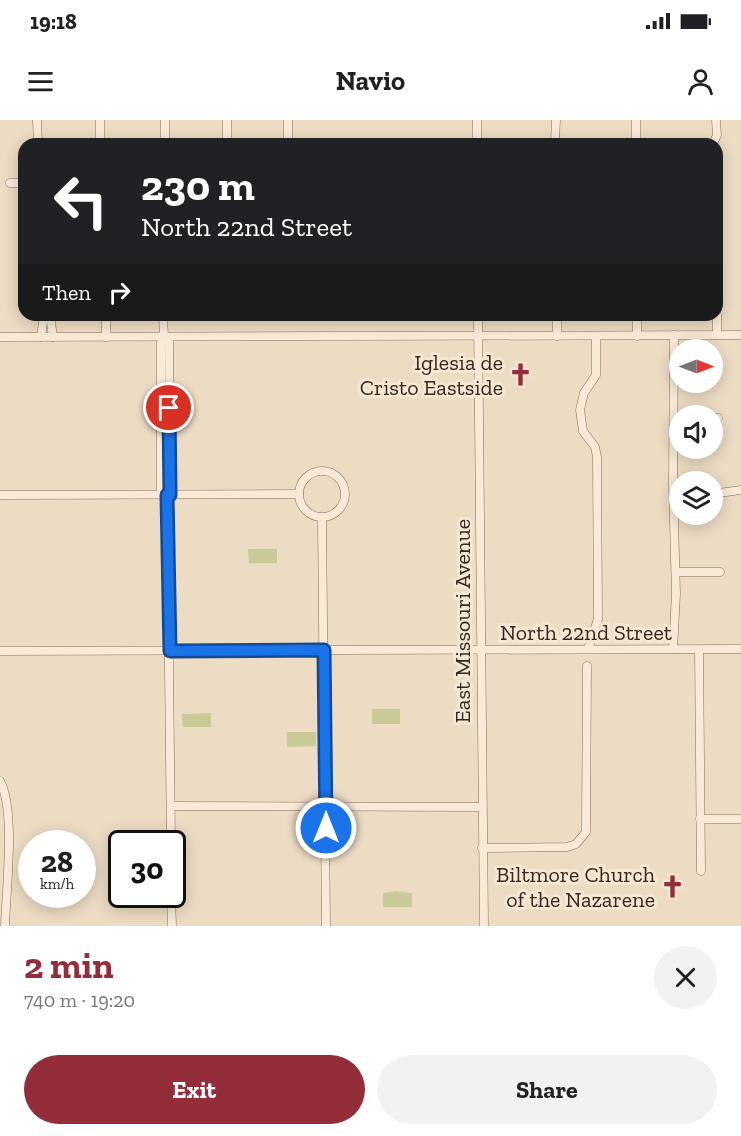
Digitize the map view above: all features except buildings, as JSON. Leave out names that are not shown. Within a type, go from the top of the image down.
[{"type":"street","points":[[37,120],[38,138]]},
{"type":"street","points":[[100,120],[100,138]]},
{"type":"street","points":[[165,120],[165,138]]},
{"type":"street","points":[[227,120],[227,138]]},
{"type":"street","points":[[288,120],[288,138]]},
{"type":"street","points":[[477,120],[477,138]]},
{"type":"street","points":[[556,120],[556,138]]},
{"type":"street","points":[[636,120],[636,138]]},
{"type":"street","points":[[716,120],[716,138]]},
{"type":"street","points":[[10,183],[18,183]]},
{"type":"street","points":[[41,337],[43,321]]},
{"type":"street","points":[[51,321],[53,337]]},
{"type":"street","points":[[106,321],[106,337]]},
{"type":"street","points":[[163,321],[164,337],[161,343],[170,651],[171,830]]},
{"type":"street","name":"East Missouri Avenue","points":[[478,321],[484,926]]},
{"type":"street","points":[[557,321],[557,336]]},
{"type":"street","points":[[637,321],[637,336]]},
{"type":"street","points":[[717,321],[717,335]]},
{"type":"street","points":[[674,335],[676,405]]},
{"type":"street","points":[[0,337],[741,335]]},
{"type":"street","points":[[588,649],[598,619],[597,457],[595,447],[584,431],[580,410],[584,393],[596,375],[596,336]]},
{"type":"street","points":[[325,471],[339,478],[343,484],[345,499],[337,512],[322,518],[308,513],[300,501],[299,494],[300,486],[310,474],[325,471]]},
{"type":"street","points":[[723,492],[741,490]]},
{"type":"street","points":[[0,495],[299,494]]},
{"type":"street","points":[[322,518],[326,926]]},
{"type":"street","points":[[673,649],[676,525]]},
{"type":"street","points":[[676,572],[720,572]]},
{"type":"street","name":"North 22nd Street","points":[[0,651],[741,649]]},
{"type":"street","points":[[699,650],[701,871]]},
{"type":"street","points":[[482,848],[563,848],[576,844],[586,832],[587,666]]},
{"type":"street","points":[[0,781],[6,794],[8,815],[5,926]]},
{"type":"street","points":[[171,806],[482,807]]},
{"type":"street","points":[[700,819],[741,819]]},
{"type":"street","points":[[171,908],[172,926]]},
{"type":"green space","points":[[248,549],[277,549],[277,563],[249,563]]},
{"type":"green space","points":[[372,709],[400,709],[400,724],[372,724]]},
{"type":"green space","points":[[211,713],[211,727],[183,727],[182,714]]},
{"type":"green space","points":[[287,732],[316,732],[316,746],[287,747]]},
{"type":"green space","points":[[395,891],[412,893],[412,907],[383,907],[383,893]]},
{"type":"place","name":"Iglesia de Cristo Eastside","points":[[521,375]]},
{"type":"place","name":"Biltmore Church of the Nazarene","points":[[673,887]]},
{"type":"route","points":[[169,408],[170,495],[167,495],[170,651],[324,650],[326,828]]}]
